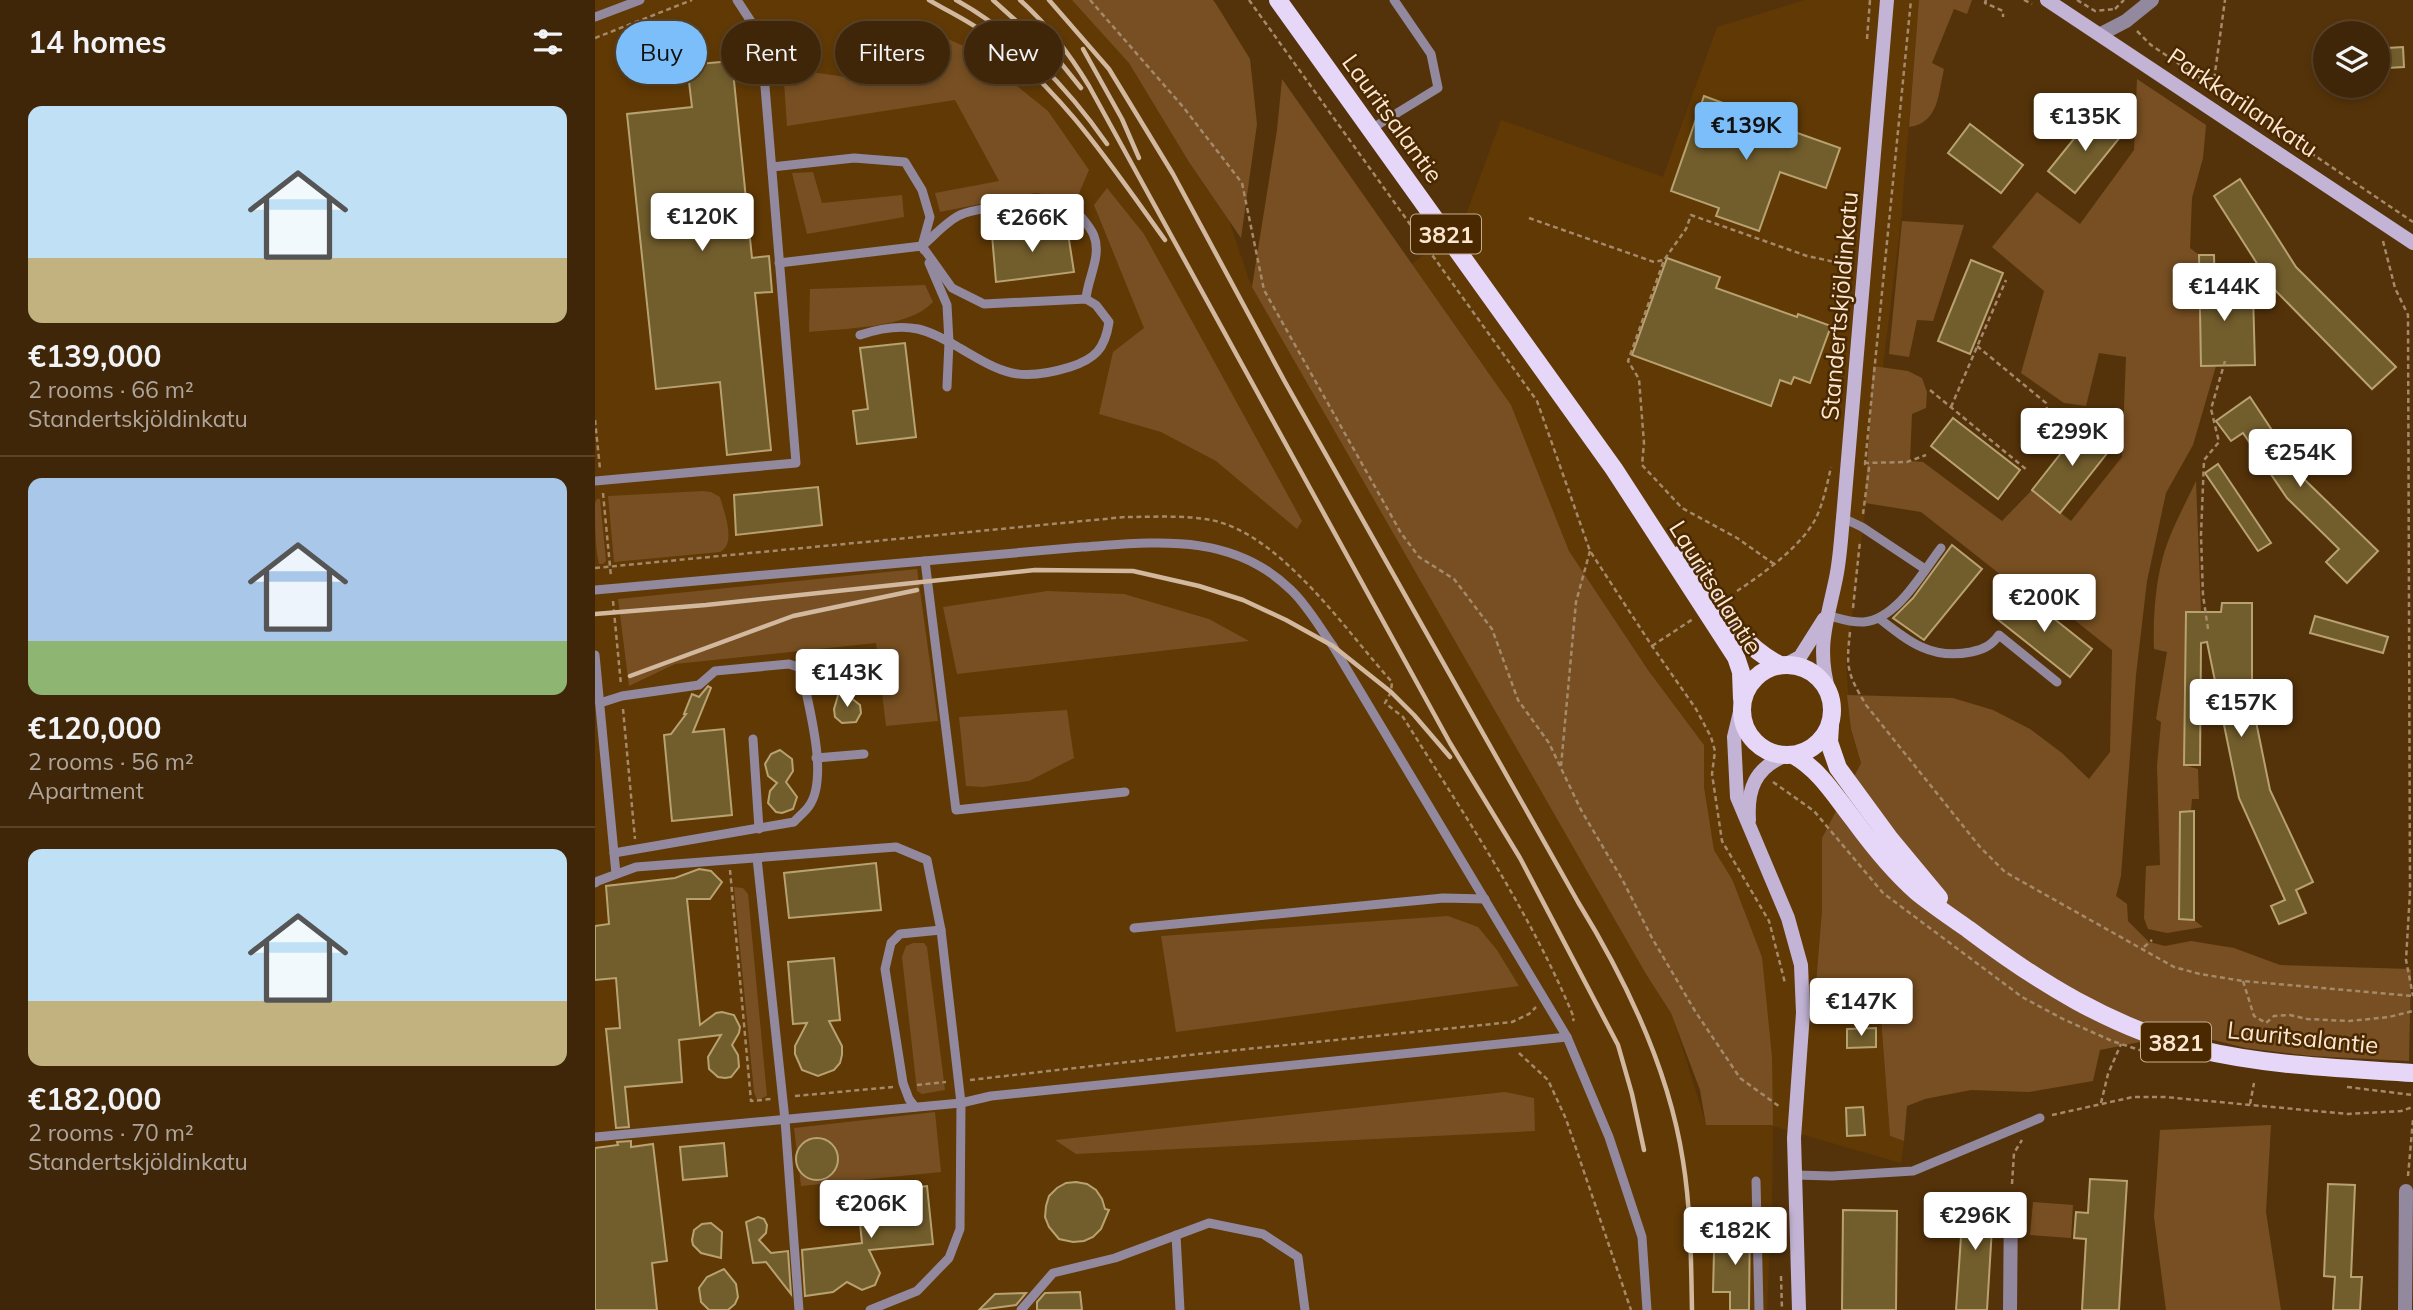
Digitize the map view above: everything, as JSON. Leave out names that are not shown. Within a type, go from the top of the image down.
[{"type":"main road","name":"Lauritsalantie","points":[[1278,0],[1613,469],[1736,657],[1741,672],[1742,703]]},
{"type":"main road","name":"Lauritsalantie","points":[[1613,469],[1661,526],[1741,634],[1765,658],[1783,665]]},
{"type":"main road","points":[[1783,665],[1812,674],[1829,692],[1832,706],[1830,726],[1814,747],[1789,755],[1763,748],[1754,740],[1743,720],[1742,703],[1754,679],[1764,670],[1783,665]]},
{"type":"main road","name":"Lauritsalantie","points":[[1830,726],[1829,742],[1838,768],[1920,877],[1967,929]]},
{"type":"main road","name":"Lauritsalantie","points":[[1789,755],[1813,767],[1891,867],[1917,892],[2052,988],[2106,1016],[2195,1048],[2270,1062],[2413,1073]]},
{"type":"street","name":"Standertskjöldinkatu","points":[[1829,692],[1822,662],[1826,615],[1837,575],[1843,518],[1887,0]]},
{"type":"street","name":"Parkkarilankatu","points":[[2047,0],[2413,243]]},
{"type":"street","points":[[2101,34],[2126,21],[2152,0]]},
{"type":"street","name":"Standertskjöldinkatu","points":[[1783,665],[1800,657],[1826,615]]},
{"type":"street","points":[[1742,703],[1734,737],[1735,781],[1741,810],[1788,918],[1801,965],[1803,1013],[1795,1115],[1799,1310]]},
{"type":"street","points":[[1750,828],[1749,800],[1752,786],[1763,768],[1789,755]]},
{"type":"street","points":[[2405,1310],[2406,1191]]},
{"type":"street","points":[[2010,1310],[2011,1199]]},
{"type":"lane","points":[[595,17],[640,0]]},
{"type":"lane","points":[[598,480],[796,463],[762,50],[752,23],[737,0]]},
{"type":"lane","points":[[1371,128],[1438,88],[1431,54],[1394,0]]},
{"type":"lane","points":[[772,167],[854,158],[905,162],[922,190],[930,217],[922,246],[947,305],[947,387]]},
{"type":"lane","points":[[779,263],[922,246],[960,215],[1000,207],[1050,205],[1078,214],[1095,236],[1095,269],[1086,299]]},
{"type":"lane","points":[[860,335],[881,328],[918,329],[949,342],[985,363],[1019,376],[1050,373],[1087,362],[1106,342],[1109,322],[1096,305],[1086,299],[984,304],[952,288],[922,246]]},
{"type":"lane","points":[[1843,518],[1862,527],[1925,569]]},
{"type":"lane","points":[[595,590],[1157,542],[1201,545],[1248,560],[1270,573],[1292,590],[1332,646],[1567,1037],[1609,1137],[1642,1237],[1647,1310]]},
{"type":"lane","points":[[1826,615],[1862,622],[1880,619],[1896,607],[1941,548]]},
{"type":"lane","points":[[925,561],[956,810],[1125,792]]},
{"type":"lane","points":[[1880,619],[1904,638],[1932,652],[1952,656],[1986,648],[1999,635],[2057,682]]},
{"type":"lane","points":[[595,655],[616,874]]},
{"type":"lane","points":[[600,703],[622,696],[699,685],[715,671],[789,664],[801,668],[818,772],[816,790],[810,805],[794,822],[614,853]]},
{"type":"lane","points":[[753,739],[759,829]]},
{"type":"lane","points":[[816,758],[864,754]]},
{"type":"lane","points":[[595,884],[636,867],[896,847],[927,860],[941,930],[961,1103],[960,1229],[949,1258],[917,1291],[870,1310]]},
{"type":"lane","points":[[757,858],[785,1120],[799,1310]]},
{"type":"lane","points":[[1134,928],[1443,898],[1485,899]]},
{"type":"lane","points":[[915,1107],[903,1083],[885,969],[891,943],[900,934],[941,930]]},
{"type":"lane","points":[[595,1137],[961,1103],[991,1096],[1567,1037]]},
{"type":"lane","points":[[1795,1175],[1832,1176],[1913,1171],[2041,1118]]},
{"type":"lane","points":[[1756,1181],[1759,1310]]},
{"type":"lane","points":[[1021,1310],[1053,1273],[1115,1258],[1209,1223],[1263,1234],[1298,1257],[1305,1310]]},
{"type":"lane","points":[[1176,1235],[1181,1310]]},
{"type":"path","points":[[595,38],[692,0]]},
{"type":"path","points":[[1090,0],[1184,108],[1242,183],[1264,290],[1401,533],[1419,557],[1454,579],[1492,629],[1518,700],[1549,743],[1581,810],[1622,878],[1652,938],[1695,1011],[1740,1078],[1780,1107]]},
{"type":"path","points":[[1249,0],[1537,401],[1590,551],[1696,709],[1711,737],[1715,751],[1712,775],[1722,841],[1769,921],[1786,988]]},
{"type":"path","points":[[1866,50],[1870,0]]},
{"type":"path","points":[[1911,0],[1865,464],[1907,462],[1926,455]]},
{"type":"path","points":[[1986,0],[1985,3],[2004,11],[2003,17]]},
{"type":"path","points":[[2077,0],[2095,11],[2115,9],[2124,0]]},
{"type":"path","points":[[2213,87],[2225,0]]},
{"type":"path","points":[[2115,9],[2151,45],[2413,222]]},
{"type":"path","points":[[1851,621],[1846,665],[1852,683],[1865,705],[1980,847],[2005,872],[2174,967],[2243,981],[2413,996],[2406,960],[2410,891],[2408,315],[2395,288],[2383,239],[2393,208]]},
{"type":"path","points":[[1774,564],[1737,538],[1682,508],[1642,465],[1644,443],[1639,379],[1628,361],[1664,260],[1686,229],[1691,215],[1807,256],[1849,265],[1848,275]]},
{"type":"path","points":[[1529,218],[1654,262],[1664,260]]},
{"type":"path","points":[[1951,407],[2006,280]]},
{"type":"path","points":[[1977,346],[2046,403],[2052,438]]},
{"type":"path","points":[[2208,629],[2202,571],[2204,460],[2219,442],[2211,410],[2225,361]]},
{"type":"path","points":[[1930,390],[2027,470]]},
{"type":"path","points":[[595,420],[598,480],[610,567],[636,850]]},
{"type":"path","points":[[1737,591],[1785,556],[1814,522],[1826,492],[1833,460]]},
{"type":"path","points":[[595,568],[1125,517],[1212,520],[1249,536],[1280,557],[1309,585],[1392,682],[1391,692],[1385,703],[1403,717],[1511,889],[1556,975],[1574,1018],[1567,1037]]},
{"type":"path","points":[[1561,768],[1576,602],[1590,551]]},
{"type":"path","points":[[1652,646],[1694,618]]},
{"type":"path","points":[[2143,948],[2152,940]]},
{"type":"path","points":[[975,1079],[1512,1022],[1529,1014],[1544,997],[1556,975]]},
{"type":"path","points":[[2243,981],[2255,1016],[2266,1023],[2274,1016],[2349,1021],[2389,1017],[2413,1010]]},
{"type":"path","points":[[1512,1022],[1519,1055],[1548,1080],[1566,1119],[1631,1310]]},
{"type":"path","points":[[2101,1103],[2108,1074],[2121,1045]]},
{"type":"path","points":[[2250,1105],[2254,1083]]},
{"type":"path","points":[[1780,1118],[1781,1095]]},
{"type":"path","points":[[2011,1199],[2014,1153],[2025,1134],[2041,1118],[2101,1103],[2133,1097],[2165,1097],[2348,1114],[2401,1111],[2413,1107]]},
{"type":"path","points":[[2406,1191],[2413,1120]]},
{"type":"path","points":[[1781,1276],[1782,1310]]},
{"type":"shaded area","points":[[595,0],[1079,0],[1103,20],[1213,173],[1249,280],[1671,1011],[1706,1124],[1772,1125],[1732,879],[1714,850],[1704,787],[1704,745],[1648,670],[1569,551],[1511,405],[1412,264],[1463,223],[1501,120],[1663,177],[1717,27],[1805,0],[1919,0],[1901,221],[1846,665],[1851,729],[1861,763],[1822,838],[1822,910],[1815,996],[1879,992],[1890,1136],[1904,1141],[1901,1163],[1773,1126],[1767,1310],[595,1310]]},
{"type":"shaded area","points":[[1072,0],[1213,0],[1216,4],[1250,59],[1257,124],[1241,238],[1189,162],[1129,63]]},
{"type":"shaded area","points":[[1919,0],[1972,0],[1967,14],[1954,9],[1932,63],[1944,69],[1932,113],[1926,120],[1909,127]]},
{"type":"shaded area","points":[[950,40],[964,46],[964,84],[1014,84],[1048,111],[1089,170],[1077,198],[1035,193],[940,212],[935,193],[999,181],[955,100],[787,126],[784,84],[821,84],[821,73],[835,75],[835,84],[950,84]]},
{"type":"shaded area","points":[[1282,79],[1511,405],[1569,551],[1648,670],[1704,745],[1704,787],[1714,850],[1732,879],[1762,957],[1772,1057],[1773,1125],[1706,1125],[1700,1090],[1671,1013],[1646,974],[1252,287],[1277,130]]},
{"type":"shaded area","points":[[2137,79],[2206,125],[2203,158],[2192,198],[2190,248],[2199,255],[2201,366],[2216,366],[2193,445],[2166,493],[2147,581],[2136,675],[2121,876],[2116,896],[2127,904],[2128,921],[2149,942],[2165,946],[2191,941],[2234,948],[2280,965],[2411,969],[2409,1061],[2311,1056],[2246,1048],[2185,1033],[2100,1050],[2093,1081],[2029,1092],[1971,1090],[1925,1099],[1907,1106],[1904,1141],[1890,1136],[1879,992],[1815,996],[1822,910],[1822,838],[1861,763],[1851,729],[1847,695],[1953,698],[1993,710],[2030,729],[2062,753],[2089,779],[2110,752],[2112,650],[2027,582],[2029,597],[1921,512],[1865,503],[1873,366],[1908,371],[1922,378],[1927,392],[1926,408],[1912,414],[1910,461],[1923,462],[2002,521],[2032,490],[2071,521],[2122,457],[2126,357],[2099,353],[2086,406],[2064,403],[2021,373],[2044,291],[1992,247],[2037,192],[2080,224],[2134,150]]},
{"type":"shaded area","points":[[813,172],[822,203],[902,195],[904,217],[807,234],[792,173]]},
{"type":"shaded area","points":[[1107,188],[1144,234],[1302,521],[1297,529],[1216,461],[1161,432],[1099,414],[1113,352],[1144,328],[1094,205]]},
{"type":"shaded area","points":[[1902,221],[1964,225],[1933,321],[1917,320],[1909,357],[1889,354]]},
{"type":"shaded area","points":[[925,285],[933,302],[908,318],[875,326],[809,332],[810,289]]},
{"type":"shaded area","points":[[2196,481],[2201,612],[2186,612],[2184,765],[2198,769],[2199,799],[2192,799],[2191,811],[2180,812],[2179,919],[2194,920],[2203,927],[2167,933],[2148,929],[2144,918],[2146,866],[2160,865],[2157,766],[2161,722],[2156,719],[2167,652],[2154,649],[2154,614],[2158,579],[2166,547]]},
{"type":"shaded area","points":[[703,491],[720,497],[724,511],[729,535],[725,548],[720,552],[614,562],[608,496]]},
{"type":"shaded area","points":[[597,499],[600,499],[606,561],[603,564],[599,564],[595,534]]},
{"type":"shaded area","points":[[917,569],[938,721],[886,726],[876,643],[675,664],[629,686],[618,599]]},
{"type":"shaded area","points":[[1047,591],[1124,594],[1209,619],[1249,641],[957,674],[943,607]]},
{"type":"shaded area","points":[[1067,710],[1074,758],[1029,781],[983,787],[966,786],[959,717]]},
{"type":"shaded area","points":[[734,887],[743,888],[748,894],[767,1096],[757,1100],[754,1092]]},
{"type":"shaded area","points":[[1448,916],[1478,927],[1497,950],[1519,986],[1176,1032],[1161,936]]},
{"type":"shaded area","points":[[924,943],[927,947],[945,1090],[922,1094],[917,1091],[902,957],[906,946]]},
{"type":"shaded area","points":[[1505,1092],[1534,1098],[1535,1131],[1076,1154],[1055,1140]]},
{"type":"shaded area","points":[[935,1112],[941,1172],[801,1186],[794,1128]]},
{"type":"shaded area","points":[[2271,1125],[2266,1212],[2281,1310],[2166,1310],[2154,1217],[2160,1130]]},
{"type":"shaded area","points":[[2033,1202],[2073,1205],[2071,1238],[2030,1235]]},
{"type":"building","points":[[2403,47],[2404,67],[2390,68],[2390,48]]},
{"type":"building","points":[[721,62],[721,84],[734,84],[752,258],[769,256],[772,292],[755,293],[771,450],[727,455],[720,382],[656,389],[627,114],[692,107],[689,84],[707,84],[707,63]]},
{"type":"building","points":[[1704,96],[1753,114],[1752,117],[1840,148],[1826,188],[1780,172],[1759,231],[1716,216],[1719,208],[1671,191]]},
{"type":"building","points":[[2094,114],[2121,136],[2075,193],[2048,171]]},
{"type":"building","points":[[1970,124],[2023,165],[2001,193],[1948,153]]},
{"type":"building","points":[[2240,179],[2296,267],[2396,367],[2372,389],[2272,287],[2214,196]]},
{"type":"building","points":[[1067,227],[1074,272],[996,282],[992,235]]},
{"type":"building","points":[[2199,255],[2214,255],[2215,295],[2253,294],[2255,365],[2201,366]]},
{"type":"building","points":[[1667,258],[1720,277],[1716,288],[1797,317],[1798,314],[1831,326],[1810,383],[1794,377],[1791,384],[1780,380],[1771,406],[1632,355]]},
{"type":"building","points":[[1971,260],[2003,273],[1970,354],[1938,341]]},
{"type":"building","points":[[905,343],[916,437],[857,444],[853,411],[868,409],[860,348]]},
{"type":"building","points":[[2250,397],[2305,480],[2378,551],[2347,583],[2326,562],[2339,549],[2287,498],[2243,433],[2231,441],[2216,421]]},
{"type":"building","points":[[1953,418],[2020,470],[1998,499],[1931,446]]},
{"type":"building","points":[[2084,424],[2112,447],[2060,513],[2032,490]]},
{"type":"building","points":[[2218,464],[2271,543],[2258,551],[2205,473]]},
{"type":"building","points":[[818,487],[822,525],[736,535],[734,495]]},
{"type":"building","points":[[1952,545],[1982,569],[1924,640],[1893,618],[1913,598]]},
{"type":"building","points":[[2018,590],[2092,649],[2070,677],[1996,618]]},
{"type":"building","points":[[2222,603],[2252,603],[2252,702],[2270,790],[2313,882],[2296,890],[2306,913],[2279,924],[2271,906],[2285,900],[2239,798],[2207,642],[2201,643],[2200,765],[2184,765],[2186,612],[2221,612]]},
{"type":"building","points":[[2315,616],[2388,637],[2383,653],[2310,633]]},
{"type":"building","points":[[863,654],[868,680],[830,687],[826,660]]},
{"type":"building","points":[[708,686],[711,688],[693,732],[724,729],[732,815],[672,821],[664,735],[671,734],[686,714],[692,694],[699,697]]},
{"type":"building","points":[[840,689],[860,705],[861,713],[856,722],[842,723],[835,717],[834,709]]},
{"type":"building","points":[[780,750],[792,759],[793,771],[786,782],[797,797],[793,809],[782,813],[776,812],[768,803],[770,791],[777,783],[768,776],[765,764],[771,754]]},
{"type":"building","points":[[2194,811],[2194,920],[2179,919],[2180,812]]},
{"type":"building","points":[[876,863],[881,910],[789,918],[784,873]]},
{"type":"building","points":[[699,869],[711,871],[722,882],[710,899],[687,899],[700,1025],[716,1013],[734,1015],[740,1027],[732,1045],[738,1055],[739,1067],[731,1077],[725,1078],[718,1077],[709,1069],[708,1057],[721,1035],[679,1040],[682,1082],[625,1087],[629,1127],[616,1128],[606,1029],[620,1028],[616,978],[595,980],[595,926],[609,924],[606,886],[675,878]]},
{"type":"building","points":[[834,958],[840,1020],[829,1021],[842,1046],[842,1055],[834,1070],[818,1076],[802,1070],[795,1054],[795,1046],[807,1023],[793,1024],[788,962]]},
{"type":"building","points":[[1876,1028],[1876,1047],[1847,1048],[1847,1029]]},
{"type":"building","points":[[1863,1107],[1865,1135],[1847,1136],[1846,1108]]},
{"type":"building","points":[[817,1138],[832,1144],[838,1159],[832,1174],[817,1180],[802,1174],[796,1159],[802,1144]]},
{"type":"building","points":[[631,1141],[631,1147],[653,1144],[667,1261],[652,1263],[657,1310],[595,1310],[595,1148]]},
{"type":"building","points":[[724,1143],[727,1176],[683,1180],[680,1147]]},
{"type":"building","points":[[2090,1179],[2127,1181],[2119,1310],[2082,1310],[2086,1239],[2074,1238],[2076,1212],[2088,1213]]},
{"type":"building","points":[[1066,1183],[1087,1184],[1096,1190],[1105,1209],[1109,1210],[1101,1229],[1093,1237],[1073,1242],[1059,1239],[1045,1217],[1049,1196]]},
{"type":"building","points":[[2328,1184],[2355,1185],[2351,1277],[2362,1277],[2360,1310],[2333,1310],[2335,1277],[2324,1276]]},
{"type":"building","points":[[927,1186],[933,1244],[869,1250],[880,1273],[875,1285],[862,1290],[847,1282],[833,1292],[805,1296],[802,1250],[862,1243],[857,1194]]},
{"type":"building","points":[[1964,1193],[1994,1195],[1987,1310],[1956,1310]]},
{"type":"building","points":[[1843,1210],[1897,1211],[1896,1310],[1842,1310]]},
{"type":"building","points":[[1734,1215],[1750,1215],[1749,1310],[1730,1310],[1730,1292],[1713,1292],[1714,1252],[1734,1252]]},
{"type":"building","points":[[1764,1215],[1768,1215],[1767,1243],[1764,1243]]},
{"type":"building","points":[[758,1217],[764,1219],[767,1225],[766,1233],[759,1240],[771,1253],[788,1251],[791,1294],[766,1262],[753,1263],[746,1222]]},
{"type":"building","points":[[711,1223],[722,1232],[721,1258],[701,1253],[693,1245],[694,1230],[702,1224]]},
{"type":"building","points":[[724,1269],[736,1284],[738,1297],[728,1310],[709,1310],[701,1302],[699,1288],[707,1277]]},
{"type":"building","points":[[1080,1292],[1082,1310],[1037,1310],[1037,1302],[1045,1293]]},
{"type":"building","points":[[1026,1293],[1016,1305],[979,1310],[995,1294]]},
{"type":"railway","points":[[929,0],[982,31],[1040,81],[1085,131],[1165,240]]},
{"type":"railway","points":[[956,0],[978,13],[1039,63],[1107,144]]},
{"type":"railway","points":[[993,0],[1056,57],[1081,88]]},
{"type":"railway","points":[[1020,0],[1057,40],[1089,86],[1450,743],[1520,858],[1618,1045],[1644,1150]]},
{"type":"railway","points":[[1049,0],[1109,69],[1173,174],[1285,382],[1629,994],[1667,1093],[1683,1161],[1688,1198],[1692,1310]]},
{"type":"railway","points":[[1083,49],[1122,119],[1139,158]]},
{"type":"railway","points":[[595,614],[1035,570],[1133,571],[1199,586],[1243,600],[1333,646],[1391,692],[1450,757]]},
{"type":"railway","points":[[630,676],[793,616],[917,590]]}]
